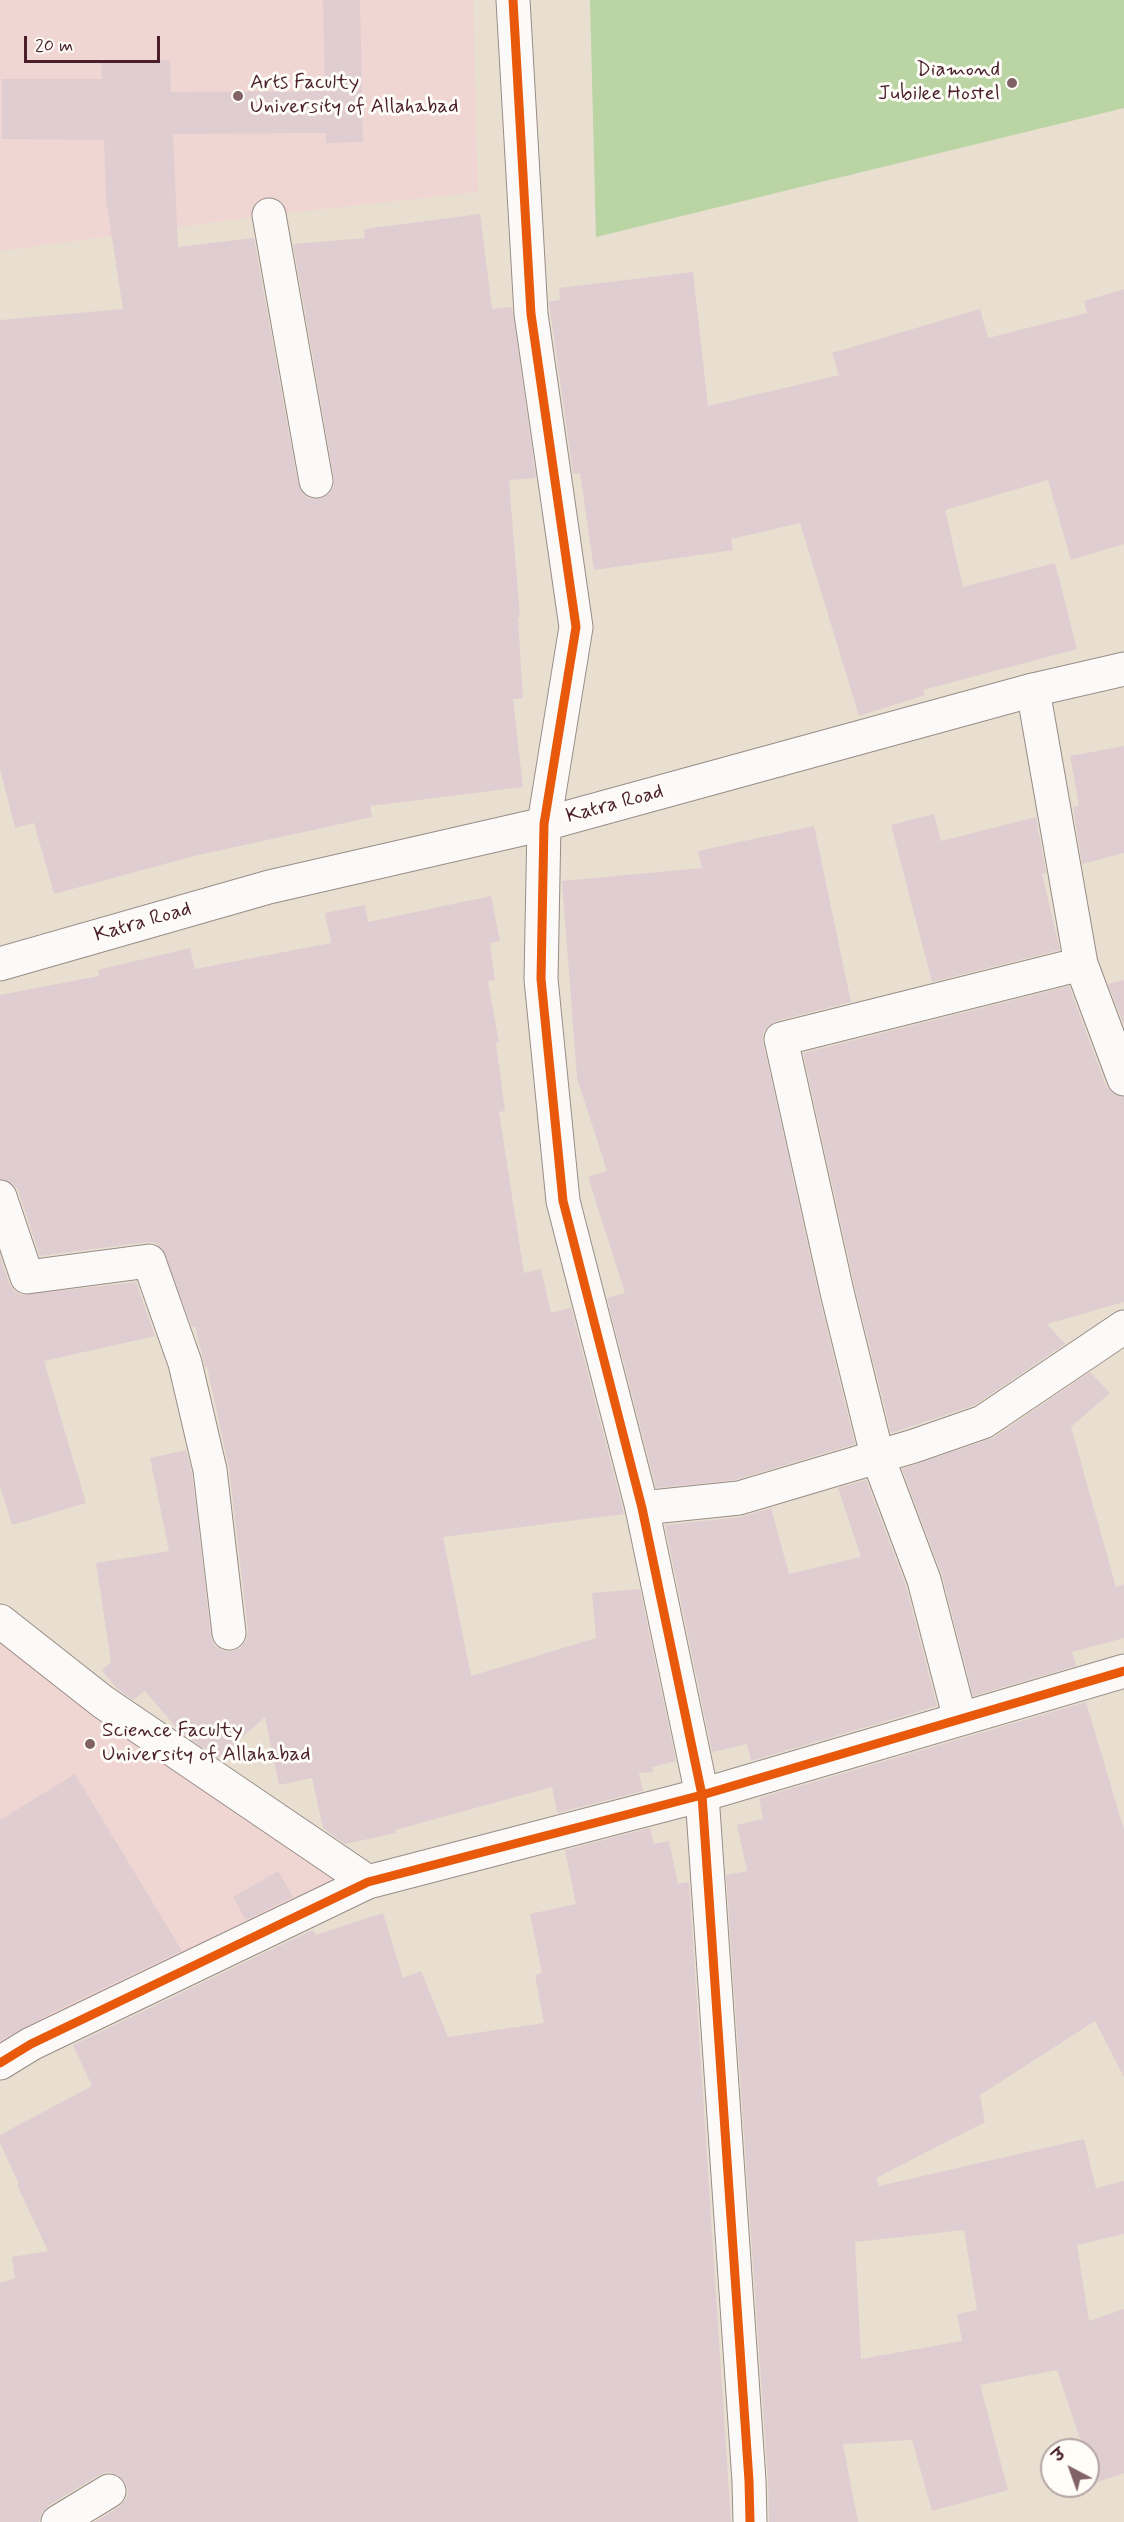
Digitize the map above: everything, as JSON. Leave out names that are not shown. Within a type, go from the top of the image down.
[{"type":"street","points":[[513,0],[531,314],[576,627],[544,824],[541,979],[563,1201],[642,1508],[702,1795],[750,2522]]},
{"type":"street","points":[[269,215],[316,481]]},
{"type":"street","name":"Katra Road","points":[[0,964],[269,887],[544,824],[1033,690],[1124,669]]},
{"type":"street","points":[[1033,690],[1081,964],[1124,1079]]},
{"type":"street","points":[[960,1719],[924,1580],[877,1455],[837,1292],[781,1039],[1081,964]]},
{"type":"street","points":[[0,1197],[27,1277],[149,1261],[185,1363],[210,1470],[229,1633]]},
{"type":"street","points":[[642,1508],[739,1498],[877,1455],[914,1446],[983,1422],[1124,1327]]},
{"type":"street","points":[[0,1621],[103,1702],[368,1882]]},
{"type":"street","points":[[0,2063],[31,2044],[368,1882],[702,1795],[1124,1671]]},
{"type":"street","points":[[58,2522],[109,2491]]},
{"type":"shaded area","name":"Arts Faculty University of Allahabad","points":[[0,0],[473,0],[478,192],[269,215],[0,251]]},
{"type":"shaded area","name":"Science Faculty University of Allahabad","points":[[0,1610],[360,1879],[183,1987],[0,2079]]},
{"type":"green space","points":[[590,0],[1124,0],[1124,108],[596,237]]},
{"type":"building","points":[[323,0],[360,0],[363,142],[326,143],[326,133],[173,134],[178,247],[254,238],[298,484],[302,493],[310,499],[319,499],[328,495],[334,487],[334,478],[293,244],[365,238],[364,229],[480,214],[492,309],[512,307],[536,478],[509,480],[520,617],[518,617],[523,698],[513,699],[523,787],[370,806],[372,817],[194,856],[54,894],[34,823],[15,828],[0,769],[0,320],[123,309],[106,200],[104,140],[2,139],[2,79],[102,79],[101,62],[170,60],[171,92],[325,91]]},
{"type":"building","points":[[693,272],[708,406],[839,375],[832,353],[980,309],[988,338],[1087,313],[1084,301],[1124,289],[1124,544],[1071,560],[1048,480],[945,510],[963,587],[1055,563],[1077,649],[923,690],[925,695],[859,716],[800,523],[731,539],[733,550],[594,570],[580,473],[573,474],[549,302],[560,300],[559,288]]},
{"type":"building","points":[[1124,746],[1124,853],[1082,864],[1073,807],[1079,806],[1070,756]]},
{"type":"building","points":[[934,814],[941,841],[1036,817],[1046,873],[1042,874],[1060,950],[932,982],[891,825]]},
{"type":"building","points":[[814,826],[851,1002],[776,1021],[763,1033],[763,1042],[819,1296],[855,1444],[735,1480],[656,1488],[607,1298],[625,1293],[588,1177],[607,1171],[577,1078],[562,881],[702,868],[698,851]]},
{"type":"building","points":[[491,896],[500,941],[490,943],[495,980],[488,981],[499,1043],[496,1043],[505,1111],[499,1112],[524,1273],[541,1269],[551,1313],[571,1308],[624,1514],[443,1537],[471,1676],[596,1638],[592,1593],[640,1589],[676,1761],[652,1767],[653,1772],[639,1773],[643,1791],[557,1813],[552,1787],[395,1830],[396,1833],[345,1844],[323,1828],[312,1778],[279,1785],[265,1717],[219,1758],[181,1733],[145,1691],[133,1700],[117,1689],[102,1670],[111,1662],[96,1563],[169,1551],[150,1458],[186,1450],[192,1473],[211,1636],[214,1645],[231,1652],[240,1648],[246,1641],[248,1631],[229,1468],[207,1367],[205,1367],[195,1326],[192,1327],[162,1248],[155,1243],[147,1242],[40,1256],[18,1190],[12,1183],[0,1179],[0,995],[99,976],[98,970],[190,948],[195,969],[331,943],[325,913],[365,905],[368,922]]},
{"type":"building","points":[[1124,980],[1124,1025],[1108,984]]},
{"type":"building","points":[[1069,986],[1106,1086],[1113,1094],[1124,1097],[1124,1302],[1047,1324],[1065,1344],[975,1405],[891,1433],[855,1288],[803,1053]]},
{"type":"building","points":[[0,1256],[9,1283],[14,1291],[21,1295],[136,1282],[155,1336],[44,1361],[86,1503],[12,1525],[0,1486]]},
{"type":"building","points":[[1090,1372],[1110,1393],[1071,1427],[1116,1587],[1124,1584],[1124,1638],[1072,1652],[1076,1666],[973,1696],[942,1575],[902,1469],[993,1438]]},
{"type":"building","points":[[866,1480],[906,1586],[937,1706],[751,1761],[747,1744],[712,1752],[665,1525],[741,1517],[771,1508],[789,1574],[861,1557],[838,1488]]},
{"type":"building","points":[[1086,1702],[1124,1830],[1124,2077],[1095,2021],[980,2095],[985,2122],[876,2178],[879,2186],[1084,2139],[1096,2188],[1124,2181],[1124,2234],[1077,2245],[1089,2321],[1124,2309],[1124,2473],[1100,2481],[1100,2438],[1080,2438],[1057,2370],[980,2385],[1008,2490],[932,2511],[912,2440],[843,2444],[858,2522],[769,2522],[726,1875],[747,1871],[737,1825],[763,1819],[759,1798]],"holes":[[[964,2230],[977,2310],[957,2314],[962,2341],[861,2359],[855,2242]]]},
{"type":"building","points":[[75,1774],[182,1951],[57,2010],[0,2041],[0,1820]]},
{"type":"building","points":[[650,1828],[654,1844],[669,1841],[678,1884],[689,1882],[731,2522],[94,2522],[119,2507],[126,2499],[128,2491],[125,2482],[118,2475],[109,2472],[99,2475],[48,2506],[39,2522],[0,2522],[0,2283],[15,2278],[12,2257],[48,2251],[17,2185],[19,2184],[0,2143],[0,2135],[92,2086],[73,2045],[312,1930],[316,1935],[383,1913],[403,1978],[421,1971],[448,2037],[544,2023],[535,1975],[542,1973],[530,1914],[576,1904],[565,1850]]},
{"type":"building","points":[[278,1871],[293,1897],[246,1920],[233,1897]]},
{"type":"cycle path","points":[[513,0],[531,314],[576,627],[544,824],[541,979],[563,1201],[642,1508],[702,1795],[750,2522]]},
{"type":"cycle path","points":[[0,2063],[31,2044],[368,1882],[702,1795],[1124,1671]]},
{"type":"place","name":"Diamond Jubilee Hostel","points":[[1012,83]]},
{"type":"place","name":"Arts Faculty University of Allahabad","points":[[238,96]]},
{"type":"place","name":"Science Faculty University of Allahabad","points":[[90,1744]]}]
